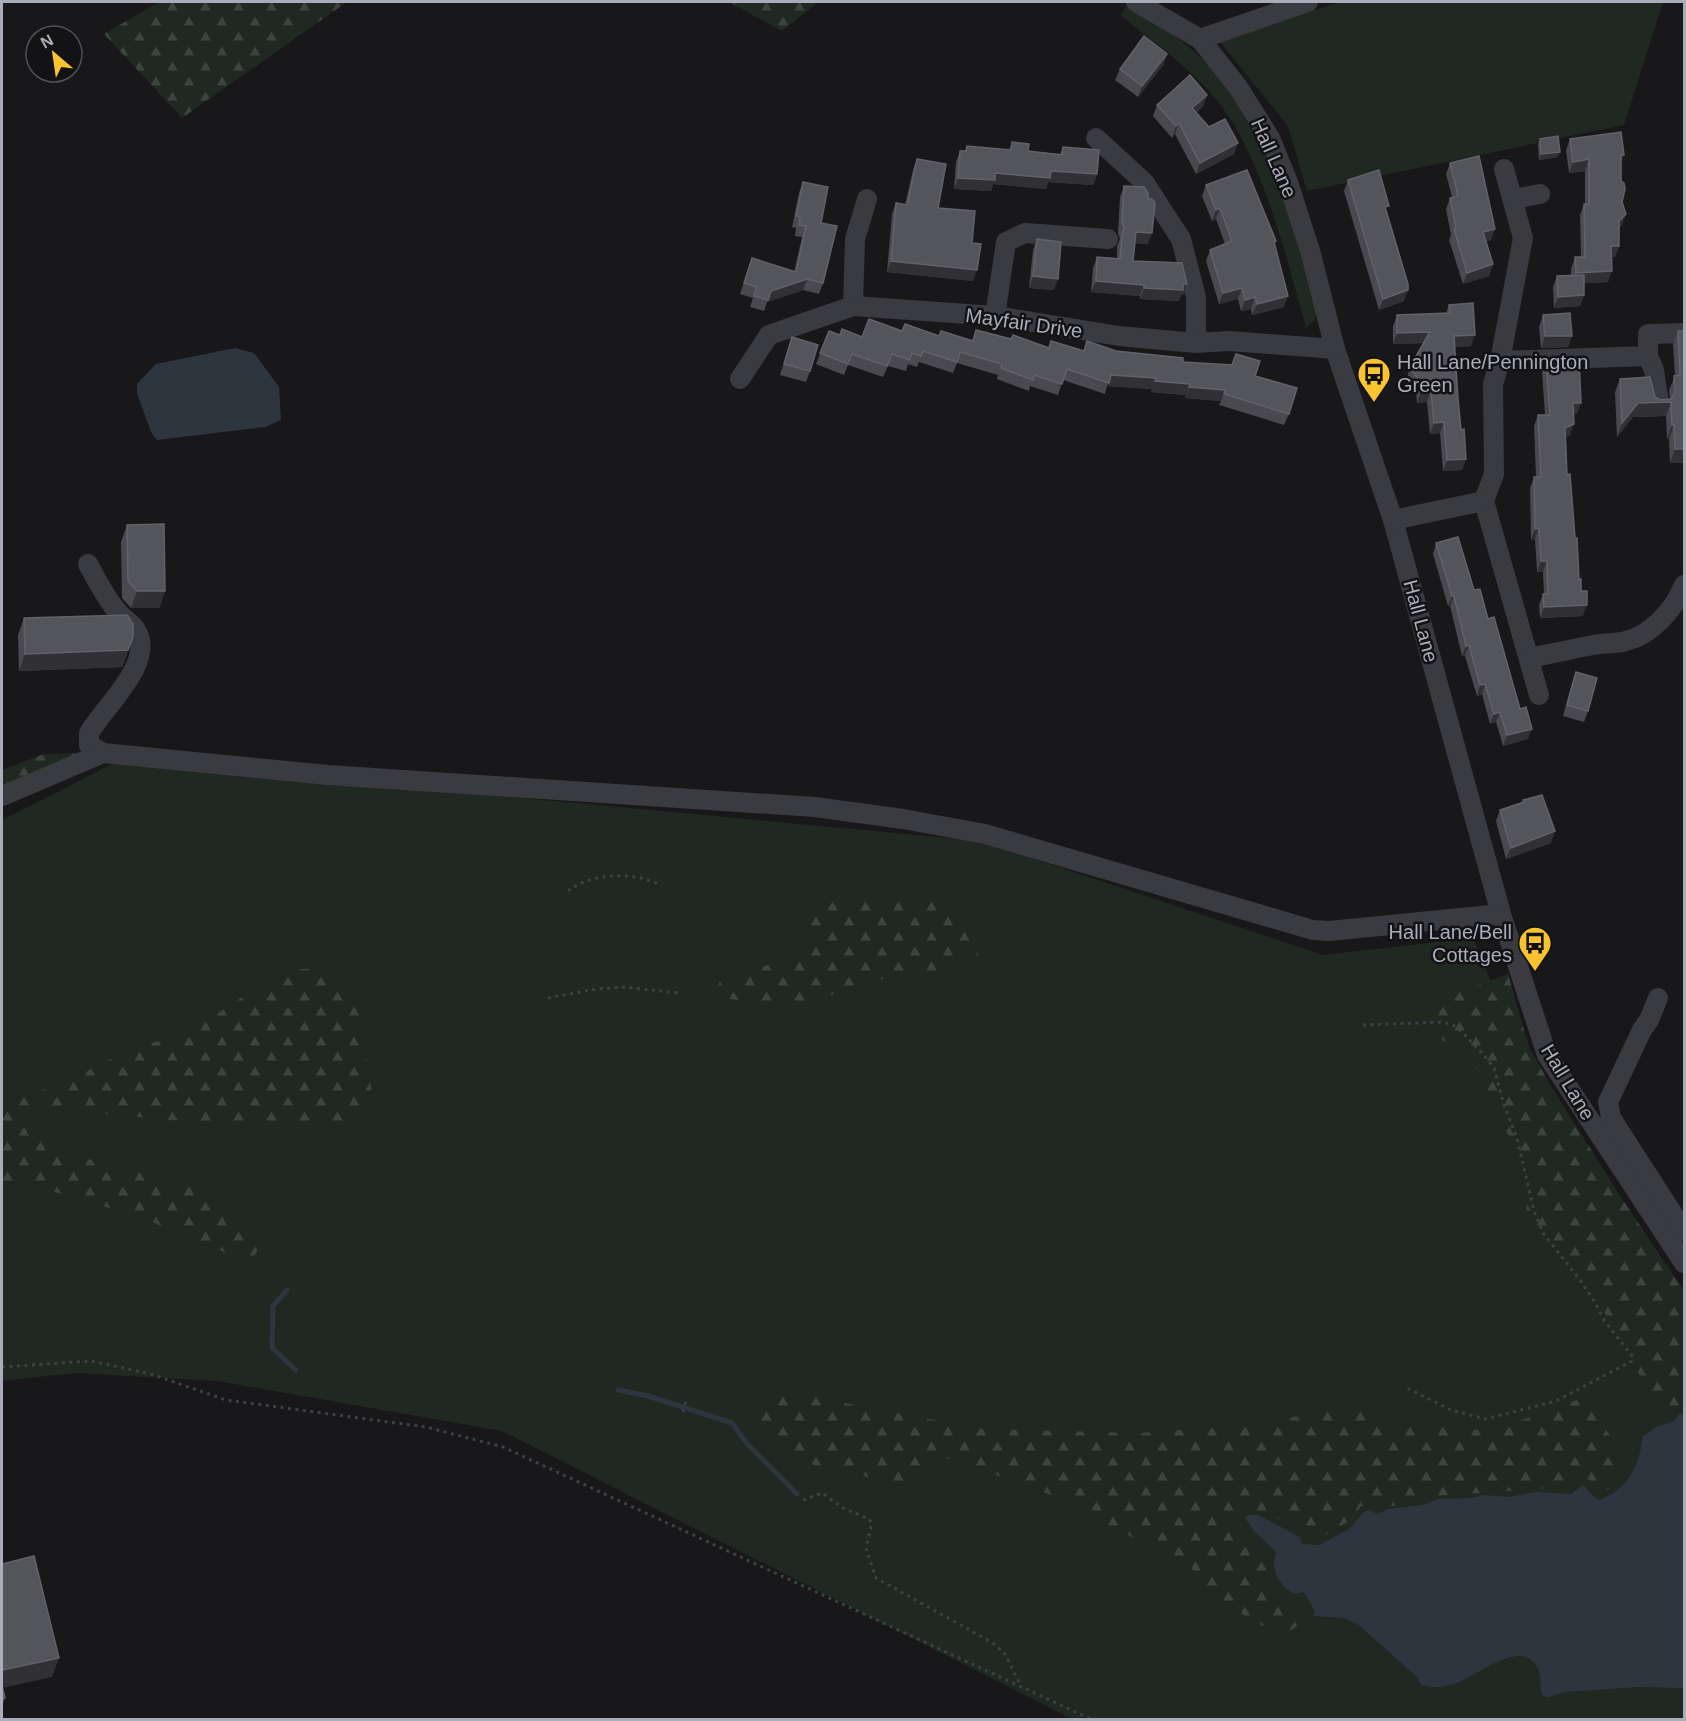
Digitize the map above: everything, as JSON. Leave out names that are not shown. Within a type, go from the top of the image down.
[{"type":"street","name":"Hall Lane","points":[[1136,2],[1200,39],[1238,87],[1270,138],[1288,182],[1311,254],[1335,348],[1394,520],[1501,914],[1547,1054],[1684,1263]]},
{"type":"street","points":[[1200,39],[1308,2]]},
{"type":"street","points":[[1096,138],[1144,182],[1181,239],[1196,297],[1196,343]]},
{"type":"street","points":[[1504,169],[1523,238],[1500,361],[1493,384],[1494,474],[1484,501],[1539,695]]},
{"type":"street","points":[[1513,199],[1540,194]]},
{"type":"street","points":[[853,306],[855,239],[867,199]]},
{"type":"street","points":[[995,316],[1006,242],[1025,233],[1108,239]]},
{"type":"street","name":"Mayfair Drive","points":[[740,379],[769,335],[853,306],[995,316],[1098,333],[1196,343],[1229,340],[1335,348]]},
{"type":"street","points":[[1659,403],[1654,370],[1648,356],[1648,334],[1684,333]]},
{"type":"street","points":[[1500,361],[1648,356]]},
{"type":"street","points":[[1394,520],[1484,501]]},
{"type":"street","points":[[88,564],[112,605],[137,631],[141,645],[141,655],[134,671],[89,733],[89,745],[103,753],[328,775],[815,807],[903,819],[986,834],[1313,930],[1329,931],[1501,914]]},
{"type":"street","points":[[1529,658],[1626,641],[1643,634],[1660,621],[1678,601],[1684,585]]},
{"type":"street","points":[[2,796],[103,753]]},
{"type":"street","points":[[1658,998],[1608,1102],[1611,1118],[1684,1231]]},
{"type":"path","points":[[568,891],[584,880],[593,878],[640,878],[658,884]]},
{"type":"path","points":[[548,998],[596,988],[679,993]]},
{"type":"path","points":[[1363,1025],[1443,1022],[1453,1025],[1462,1032],[1482,1053],[1496,1074],[1504,1105],[1517,1138],[1534,1211],[1543,1233],[1580,1280],[1604,1320],[1633,1357],[1632,1362],[1556,1401],[1485,1419],[1451,1410],[1405,1387]]},
{"type":"path","points":[[2,1367],[91,1361],[151,1374],[226,1400],[426,1427],[504,1447],[1094,1719]]},
{"type":"path","points":[[683,1412],[686,1401]]},
{"type":"path","points":[[803,1500],[822,1493],[843,1508],[869,1519],[872,1523],[867,1548],[876,1578],[993,1643],[1005,1654],[1019,1682]]},
{"type":"green space","points":[[159,2],[347,2],[182,118],[104,34]]},
{"type":"green space","points":[[729,2],[818,2],[782,31]]},
{"type":"green space","points":[[1340,2],[1663,2],[1624,125],[1307,191],[1288,126],[1220,42]]},
{"type":"green space","points":[[1128,3],[1171,33],[1202,59],[1231,92],[1249,119],[1278,181],[1309,279],[1317,309],[1315,320],[1306,328],[1272,211],[1261,181],[1235,126],[1219,103],[1197,79],[1121,16]]},
{"type":"green space","points":[[103,753],[2,804],[2,770],[44,754]]},
{"type":"green space","points":[[120,760],[981,841],[1323,955],[1473,938],[1514,1038],[1684,1327],[1684,1719],[1072,1719],[502,1431],[217,1381],[75,1373],[2,1381],[2,820]]},
{"type":"green space","points":[[839,897],[949,903],[975,924],[978,956],[925,977],[888,978],[864,983],[837,992],[815,1004],[787,1007],[730,999],[716,992],[721,978],[772,964],[800,949],[817,911]]},
{"type":"green space","points":[[331,968],[360,1013],[365,1029],[365,1052],[371,1100],[362,1114],[353,1120],[338,1125],[189,1122],[34,1106],[27,1134],[91,1160],[188,1187],[211,1197],[232,1211],[248,1228],[258,1249],[255,1255],[248,1260],[238,1259],[214,1247],[175,1234],[153,1222],[130,1214],[51,1191],[2,1183],[2,1097],[63,1084],[116,1056],[158,1041],[217,1014],[273,980],[300,969]]},
{"type":"green space","points":[[1508,974],[1529,1047],[1619,1194],[1684,1291],[1684,1408],[1659,1409],[1586,1280],[1562,1251],[1525,1217],[1531,1178],[1502,1123],[1484,1080],[1467,1053],[1442,1040],[1436,1001]]},
{"type":"green space","points":[[781,1391],[983,1429],[1137,1433],[1241,1426],[1354,1407],[1393,1425],[1435,1423],[1475,1430],[1508,1424],[1548,1412],[1584,1397],[1617,1446],[1623,1475],[1610,1489],[1595,1489],[1588,1479],[1553,1488],[1434,1496],[1380,1509],[1361,1506],[1351,1520],[1318,1539],[1307,1539],[1282,1520],[1268,1514],[1253,1511],[1235,1517],[1267,1557],[1271,1581],[1278,1591],[1291,1601],[1297,1611],[1300,1624],[1290,1631],[1255,1624],[1237,1610],[1213,1601],[1201,1574],[1057,1497],[952,1459],[936,1458],[912,1490],[861,1475],[821,1468],[796,1457],[765,1435],[759,1410],[770,1393]]},
{"type":"shaded area","points":[[235,348],[254,353],[279,387],[281,420],[265,427],[157,440],[151,432],[137,393],[137,384],[156,364]]},
{"type":"shaded area","points":[[1679,1414],[1684,1414],[1684,1688],[1637,1687],[1566,1692],[1548,1697],[1543,1696],[1536,1665],[1529,1658],[1519,1656],[1497,1662],[1452,1685],[1430,1687],[1421,1685],[1417,1677],[1359,1625],[1344,1618],[1313,1616],[1315,1611],[1305,1594],[1292,1593],[1280,1581],[1274,1566],[1276,1552],[1253,1530],[1245,1517],[1258,1515],[1300,1537],[1302,1544],[1319,1545],[1349,1529],[1364,1512],[1370,1510],[1377,1514],[1388,1509],[1423,1505],[1438,1499],[1472,1498],[1484,1495],[1508,1497],[1537,1492],[1571,1494],[1583,1485],[1599,1500],[1617,1490],[1630,1476],[1639,1457],[1642,1437],[1656,1427],[1675,1421]]},
{"type":"building","points":[[1144,36],[1167,54],[1142,86],[1120,69]]},
{"type":"building","points":[[1190,75],[1207,95],[1192,108],[1209,127],[1225,119],[1238,143],[1200,163],[1179,123],[1176,126],[1157,105]]},
{"type":"building","points":[[1621,132],[1624,155],[1621,155],[1621,181],[1625,189],[1622,202],[1626,214],[1619,221],[1619,246],[1611,246],[1612,271],[1576,273],[1575,257],[1585,257],[1584,204],[1589,204],[1589,159],[1573,162],[1570,139]]},
{"type":"building","points":[[1558,136],[1560,152],[1541,154],[1540,139]]},
{"type":"building","points":[[1012,142],[1029,144],[1028,151],[1062,155],[1063,147],[1099,150],[1097,174],[1051,171],[1050,178],[995,173],[995,180],[958,178],[960,151],[966,151],[967,146],[1011,150]]},
{"type":"building","points":[[1479,156],[1495,229],[1483,232],[1493,264],[1467,273],[1454,229],[1456,228],[1450,198],[1458,196],[1450,163]]},
{"type":"building","points":[[917,159],[946,164],[938,208],[975,211],[972,243],[981,244],[977,270],[891,261],[896,203],[907,205]]},
{"type":"building","points":[[1247,170],[1276,241],[1274,242],[1288,296],[1257,304],[1255,297],[1245,300],[1242,288],[1223,293],[1210,250],[1232,241],[1220,208],[1216,210],[1206,185]]},
{"type":"building","points":[[1379,170],[1389,206],[1385,207],[1408,284],[1408,290],[1383,299],[1348,180]]},
{"type":"building","points":[[803,182],[828,187],[821,223],[837,226],[823,283],[807,279],[771,291],[768,300],[754,296],[757,287],[744,283],[752,258],[796,272],[806,226],[799,225],[800,217],[796,216]]},
{"type":"building","points":[[1124,186],[1144,187],[1148,193],[1148,199],[1152,199],[1155,203],[1152,233],[1136,232],[1133,261],[1182,263],[1187,284],[1183,284],[1183,290],[1144,288],[1144,285],[1096,281],[1097,257],[1120,259],[1124,228],[1122,222]]},
{"type":"building","points":[[1037,239],[1061,242],[1058,279],[1033,276]]},
{"type":"building","points":[[1584,275],[1584,295],[1558,297],[1557,276]]},
{"type":"building","points":[[1473,303],[1475,335],[1454,336],[1461,430],[1464,429],[1466,459],[1447,460],[1444,422],[1434,423],[1431,391],[1421,391],[1420,381],[1411,369],[1412,363],[1430,332],[1397,333],[1397,315],[1450,313],[1449,305]]},
{"type":"building","points":[[1570,313],[1572,336],[1545,336],[1543,315]]},
{"type":"building","points":[[869,319],[902,331],[905,324],[939,336],[941,331],[973,341],[976,330],[1011,339],[1013,335],[1049,348],[1051,341],[1084,351],[1087,341],[1116,351],[1183,358],[1183,362],[1232,365],[1236,354],[1260,361],[1255,376],[1297,388],[1289,414],[1224,394],[1225,390],[1189,387],[1190,384],[1155,381],[1156,378],[1111,375],[1109,383],[1067,369],[1062,384],[1034,375],[1033,380],[1001,368],[1002,364],[960,352],[957,362],[923,351],[921,356],[912,353],[910,360],[892,354],[887,366],[852,354],[848,364],[820,353],[829,331],[840,335],[842,329],[862,337]]},
{"type":"building","points":[[1678,331],[1684,331],[1684,449],[1675,449],[1671,402],[1638,403],[1622,423],[1620,379],[1650,377],[1655,397],[1660,400],[1671,399],[1675,393],[1674,376],[1680,375]]},
{"type":"building","points":[[792,337],[818,345],[810,371],[784,364]]},
{"type":"building","points":[[1579,359],[1581,403],[1573,403],[1574,424],[1565,428],[1567,475],[1570,474],[1579,580],[1581,579],[1581,591],[1587,591],[1587,605],[1544,607],[1543,594],[1548,594],[1547,561],[1541,561],[1539,528],[1535,529],[1534,477],[1541,477],[1538,415],[1550,415],[1546,361]]},
{"type":"building","points":[[164,524],[165,591],[137,591],[128,581],[127,525]]},
{"type":"building","points":[[1458,537],[1474,590],[1480,589],[1488,619],[1494,617],[1520,709],[1526,707],[1532,729],[1507,735],[1500,712],[1494,714],[1485,684],[1480,685],[1469,645],[1466,646],[1454,596],[1452,596],[1436,543]]},
{"type":"building","points":[[127,615],[133,624],[133,637],[128,650],[25,654],[24,618]]},
{"type":"building","points":[[1576,672],[1597,678],[1588,711],[1567,705]]},
{"type":"building","points":[[1542,795],[1555,831],[1511,848],[1500,810]]},
{"type":"building","points":[[34,1556],[59,1658],[2,1670],[2,1564]]},
{"type":"waterway","points":[[287,1290],[273,1306],[272,1348],[296,1370]]},
{"type":"waterway","points":[[618,1390],[648,1396],[732,1423],[748,1445],[797,1494]]},
{"type":"place","name":"Hall Lane/Pennington Green","points":[[1374,403]]},
{"type":"place","name":"Hall Lane/Bell Cottages","points":[[1535,972]]}]
